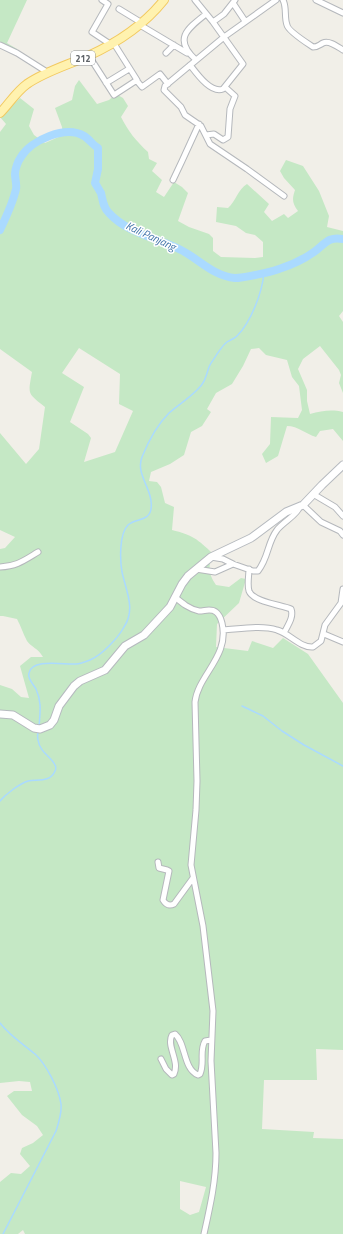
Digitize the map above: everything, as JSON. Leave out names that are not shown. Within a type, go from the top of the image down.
[{"type":"main road","name":"212","points":[[0,113],[25,86],[52,70],[89,56],[112,43],[141,24],[164,0]]},
{"type":"street","points":[[102,0],[108,4],[92,32],[112,43],[142,87],[159,74],[168,84]]},
{"type":"street","points":[[190,65],[200,77],[214,89],[222,90],[243,64],[195,0]]},
{"type":"street","points":[[276,0],[224,37],[168,84],[164,88],[164,91],[181,108],[185,115],[199,124],[212,146],[247,168],[284,196]]},
{"type":"street","points":[[283,0],[287,25],[291,30],[314,47],[328,42],[343,50]]},
{"type":"street","points":[[316,0],[343,13]]},
{"type":"street","points":[[213,22],[224,14],[234,2],[245,21]]},
{"type":"street","points":[[119,9],[188,53],[196,60]]},
{"type":"street","points":[[188,53],[184,45],[185,35],[191,26],[206,14]]},
{"type":"street","points":[[166,52],[174,45]]},
{"type":"street","points":[[1,47],[17,53],[47,72],[52,70]]},
{"type":"street","points":[[89,56],[114,95],[137,81]]},
{"type":"street","points":[[106,83],[129,69]]},
{"type":"street","points":[[206,135],[214,134],[223,140],[228,138],[230,129],[230,109],[236,96],[224,87]]},
{"type":"street","points":[[172,180],[180,167],[199,124]]},
{"type":"street","points":[[211,557],[258,571],[265,561],[274,533],[282,524],[297,513],[338,468],[343,466]]},
{"type":"street","points":[[313,494],[335,507],[343,516]]},
{"type":"street","points":[[301,507],[321,522],[340,531],[343,535]]},
{"type":"street","points":[[0,714],[13,715],[32,727],[47,727],[53,722],[57,708],[76,684],[105,670],[125,646],[144,635],[170,607],[182,584],[196,569],[211,557],[244,542],[286,512],[301,507]]},
{"type":"street","points":[[0,567],[10,567],[38,552]]},
{"type":"street","points":[[196,569],[215,572],[233,564]]},
{"type":"street","points":[[249,569],[249,591],[253,596],[291,609],[291,617],[284,633]]},
{"type":"street","points":[[224,630],[270,628],[284,633],[306,646],[312,647],[321,641],[325,626],[342,604],[343,589]]},
{"type":"street","points":[[175,597],[184,605],[198,611],[210,610],[218,613],[224,630],[223,640],[215,662],[197,692],[195,702],[197,781],[191,860],[193,878],[203,926],[213,1011],[211,1061],[216,1165],[213,1192],[204,1234]]},
{"type":"street","points":[[324,634],[343,642]]},
{"type":"street","points":[[158,862],[159,868],[169,871],[163,900],[167,905],[171,906],[174,904],[193,878]]},
{"type":"street","points":[[160,1059],[169,1072],[174,1074],[176,1066],[170,1041],[172,1035],[176,1034],[180,1040],[185,1058],[194,1073],[198,1075],[200,1074],[203,1064],[203,1045],[205,1041],[211,1040]]},
{"type":"green space","points":[[0,0],[27,0],[7,43],[17,49],[14,53],[0,48]]},
{"type":"green space","points":[[79,80],[97,104],[109,100],[116,94],[123,98],[128,106],[121,117],[126,127],[148,152],[149,159],[157,163],[152,171],[162,180],[156,192],[164,197],[174,182],[188,193],[178,221],[189,227],[209,234],[213,238],[213,251],[221,257],[263,257],[263,242],[255,235],[246,233],[236,226],[216,222],[217,207],[228,208],[241,189],[247,184],[269,204],[264,212],[272,221],[284,214],[288,218],[298,211],[293,201],[295,190],[280,171],[286,160],[303,166],[319,191],[329,216],[327,227],[343,231],[343,311],[339,316],[343,322],[343,393],[339,383],[341,375],[339,370],[320,346],[303,359],[298,369],[307,390],[307,401],[310,414],[326,411],[343,412],[343,441],[333,429],[320,431],[316,437],[295,427],[287,426],[278,456],[266,463],[262,454],[270,444],[271,417],[298,418],[302,410],[299,386],[292,377],[287,360],[266,355],[259,348],[251,349],[232,384],[216,393],[207,409],[211,412],[202,426],[191,432],[184,455],[170,464],[151,472],[149,481],[157,482],[161,487],[165,503],[174,507],[172,530],[194,538],[213,554],[210,562],[210,573],[216,585],[229,587],[241,578],[246,579],[239,603],[217,624],[216,647],[248,651],[252,641],[273,648],[283,638],[308,654],[343,703],[343,1050],[316,1049],[317,1080],[264,1080],[262,1129],[314,1132],[313,1138],[343,1139],[343,1234],[25,1234],[23,1230],[18,1234],[0,1234],[0,1182],[11,1173],[21,1174],[30,1166],[20,1154],[22,1148],[33,1143],[43,1135],[37,1126],[22,1115],[7,1096],[14,1091],[32,1091],[30,1082],[19,1081],[0,1083],[0,685],[12,689],[21,697],[29,698],[20,666],[31,657],[43,657],[27,641],[17,619],[0,616],[0,549],[5,548],[15,537],[0,530],[0,433],[26,464],[39,449],[45,407],[30,393],[32,372],[0,349],[0,132],[6,124],[0,117],[20,98],[34,109],[29,126],[34,135],[45,143],[63,135],[62,127],[55,108],[72,100],[75,86]],"holes":[[[79,348],[120,374],[119,404],[133,411],[115,452],[84,462],[91,438],[88,434],[70,422],[84,387],[62,373]],[[180,1181],[206,1187],[199,1212],[190,1215],[180,1209]]]},
{"type":"waterway","name":"Kali Panjang","points":[[0,230],[15,194],[15,172],[21,157],[33,145],[41,140],[59,133],[68,132],[77,133],[84,136],[98,148],[98,169],[95,183],[101,193],[106,208],[116,220],[124,226],[181,250],[206,267],[227,277],[239,278],[257,275],[289,266],[314,252],[330,240],[338,238],[343,239]]},
{"type":"waterway","points":[[39,727],[39,698],[30,679],[29,673],[31,668],[36,665],[49,663],[78,664],[95,658],[109,646],[124,627],[128,620],[130,607],[121,567],[121,547],[123,534],[128,525],[148,516],[151,509],[150,495],[141,470],[140,464],[142,457],[150,439],[161,422],[169,413],[202,385],[210,365],[220,349],[227,342],[235,338],[247,323],[255,307],[264,273]]},
{"type":"waterway","points":[[242,706],[263,716],[282,731],[304,745],[343,766]]},
{"type":"waterway","points":[[0,801],[9,792],[21,784],[28,781],[47,779],[53,775],[56,766],[41,748],[39,744],[38,731]]},
{"type":"waterway","points":[[0,1023],[12,1036],[39,1058],[48,1070],[55,1084],[61,1104],[60,1118],[56,1131],[3,1234]]}]
